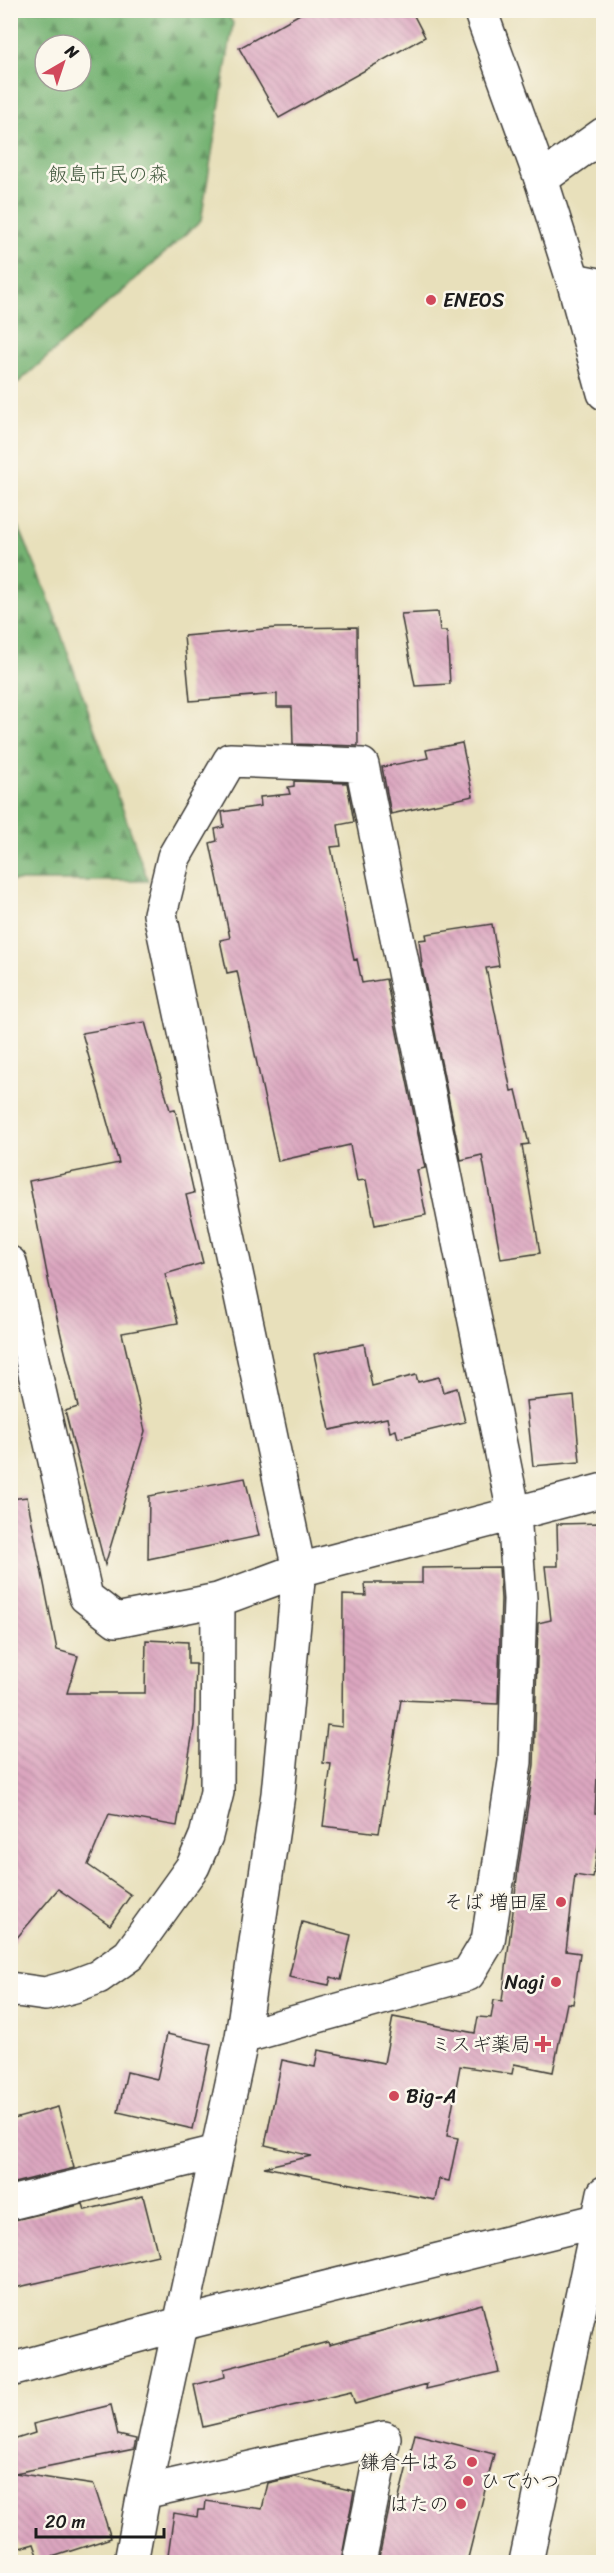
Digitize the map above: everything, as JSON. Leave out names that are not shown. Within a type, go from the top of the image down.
[{"type":"street","points":[[480,10],[541,179],[588,283],[603,393]]},
{"type":"street","points":[[541,179],[603,134]]},
{"type":"street","points":[[131,2562],[242,2037],[278,1794],[299,1570],[160,914],[174,857],[230,760],[362,765],[514,1513],[520,1599],[515,1762],[488,1941],[468,1974],[242,2037]]},
{"type":"street","points":[[10,1263],[86,1597],[116,1620],[218,1600],[299,1570],[603,1490]]},
{"type":"street","points":[[10,1989],[45,1994],[98,1977],[129,1955],[193,1866],[206,1836],[217,1792],[218,1600]]},
{"type":"street","points":[[10,2204],[217,2152]]},
{"type":"street","points":[[10,2370],[602,2210],[526,2562]]},
{"type":"street","points":[[144,2492],[384,2438],[359,2562]]},
{"type":"green space","name":"飯島市民の森","points":[[11,10],[225,11],[233,23],[201,221],[11,389]]},
{"type":"green space","points":[[10,506],[46,591],[148,881],[11,881]]},
{"type":"building","points":[[307,10],[411,10],[425,37],[279,118],[239,48]]},
{"type":"building","points":[[438,612],[440,631],[447,631],[450,684],[415,686],[401,614]]},
{"type":"building","points":[[357,627],[358,746],[293,744],[292,707],[277,707],[277,694],[190,701],[184,636],[276,628]]},
{"type":"building","points":[[462,743],[473,796],[391,814],[382,767],[428,758],[426,750]]},
{"type":"building","points":[[294,781],[347,783],[354,822],[338,825],[341,846],[331,847],[354,960],[357,959],[362,983],[386,979],[425,1168],[417,1170],[426,1215],[375,1225],[366,1180],[357,1181],[350,1145],[278,1161],[237,971],[227,973],[220,940],[230,938],[210,843],[217,841],[215,829],[224,827],[222,812],[261,806],[260,797],[290,794],[288,787],[294,786]]},
{"type":"building","points":[[492,924],[499,966],[486,968],[511,1091],[516,1090],[529,1144],[522,1145],[540,1253],[501,1259],[482,1155],[461,1160],[423,973],[419,940],[427,939],[426,934]]},
{"type":"building","points":[[145,1022],[170,1110],[175,1109],[194,1193],[186,1195],[203,1263],[165,1274],[178,1323],[122,1333],[145,1431],[105,1565],[65,1411],[78,1407],[49,1284],[29,1181],[119,1163],[82,1033]]},
{"type":"building","points":[[364,1344],[372,1386],[416,1375],[418,1382],[439,1377],[443,1392],[457,1388],[465,1422],[398,1438],[396,1430],[390,1432],[387,1418],[330,1430],[314,1354]]},
{"type":"building","points":[[574,1396],[580,1462],[533,1466],[526,1401]]},
{"type":"building","points":[[245,1478],[259,1536],[148,1559],[149,1496]]},
{"type":"building","points":[[27,1497],[57,1650],[78,1656],[67,1693],[145,1693],[146,1640],[188,1642],[188,1664],[196,1664],[194,1726],[177,1826],[109,1814],[88,1865],[131,1895],[110,1925],[58,1889],[10,1946],[10,1499]]},
{"type":"building","points":[[603,1523],[603,1725],[600,1725],[595,1813],[603,1814],[593,1878],[575,1875],[566,1951],[580,1953],[573,2004],[567,2003],[553,2072],[514,2064],[512,2074],[460,2066],[447,2136],[458,2138],[449,2181],[439,2179],[435,2200],[264,2167],[311,2156],[265,2145],[282,2060],[315,2067],[318,2050],[384,2063],[393,2017],[475,2033],[478,2017],[491,2018],[494,2000],[502,2001],[534,1765],[538,1623],[551,1620],[545,1566],[558,1566],[557,1524]]},
{"type":"building","points":[[499,1567],[501,1599],[498,1704],[401,1700],[379,1833],[323,1826],[331,1764],[323,1763],[327,1725],[342,1727],[343,1595],[366,1596],[365,1583],[422,1583],[422,1568]]},
{"type":"building","points":[[302,1922],[351,1935],[341,1980],[331,1977],[329,1985],[289,1977]]},
{"type":"building","points":[[167,2034],[211,2044],[193,2129],[118,2112],[127,2072],[157,2079]]},
{"type":"building","points":[[58,2107],[74,2168],[10,2184],[10,2120]]},
{"type":"building","points":[[143,2196],[158,2255],[10,2289],[10,2221],[83,2204],[85,2210]]},
{"type":"building","points":[[482,2304],[499,2372],[426,2389],[427,2384],[355,2404],[351,2392],[203,2427],[194,2385],[225,2377],[224,2369],[328,2342],[329,2345]]},
{"type":"building","points":[[111,2405],[118,2435],[136,2439],[134,2449],[15,2473],[94,2485],[111,2538],[40,2561],[34,2544],[20,2548],[10,2518],[10,2441],[35,2433],[33,2424]]},
{"type":"building","points":[[415,2434],[494,2454],[467,2562],[378,2562],[391,2500],[398,2502]]},
{"type":"building","points":[[295,2477],[354,2491],[341,2562],[167,2562],[174,2513],[197,2517],[198,2510],[205,2510],[206,2501],[262,2509],[268,2483]]},
{"type":"place","name":"ENEOS","points":[[431,300]]},
{"type":"place","name":"そば 増田屋","points":[[561,1902]]},
{"type":"place","name":"Nagi","points":[[556,1982]]},
{"type":"place","name":"ミスギ薬局","points":[[543,2044]]},
{"type":"place","name":"Big-A","points":[[394,2096]]},
{"type":"place","name":"鎌倉牛はる","points":[[472,2462]]},
{"type":"place","name":"ひでかつ","points":[[468,2481]]},
{"type":"place","name":"はたの","points":[[461,2504]]}]
